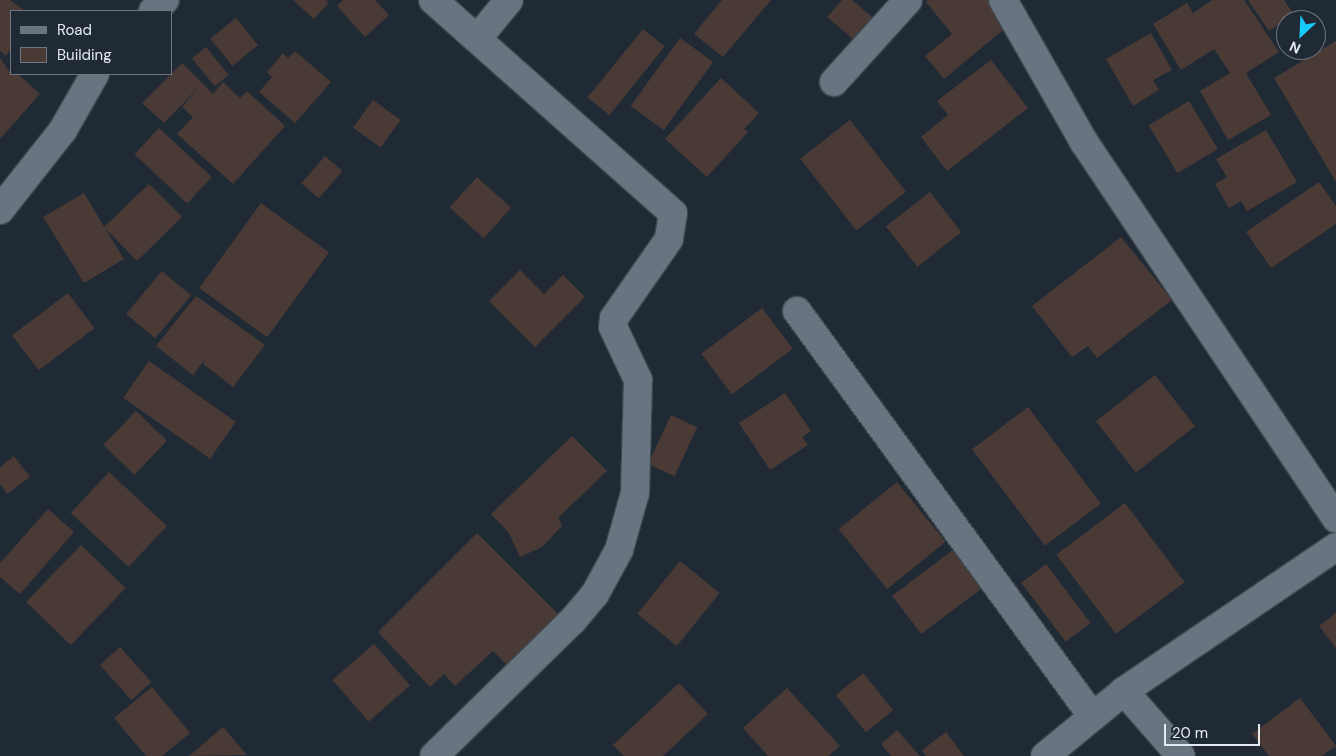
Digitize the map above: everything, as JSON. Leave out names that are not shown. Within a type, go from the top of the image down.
[{"type":"street","points":[[154,10],[165,0]]},
{"type":"street","points":[[433,0],[665,203],[673,213],[673,228],[614,318],[613,327],[638,380],[635,493],[619,550],[595,594],[572,621],[434,756]]},
{"type":"street","points":[[477,38],[509,0]]},
{"type":"street","points":[[834,82],[908,0]]},
{"type":"street","points":[[1003,0],[1084,142],[1336,518]]},
{"type":"street","points":[[0,210],[63,130],[94,75]]},
{"type":"street","points":[[797,311],[1092,717]]},
{"type":"street","points":[[1045,756],[1124,691],[1336,547]]},
{"type":"street","points":[[1124,691],[1181,756]]},
{"type":"building","points":[[0,0],[10,0],[24,10],[10,10],[10,50],[6,56],[0,51]]},
{"type":"building","points":[[293,0],[326,0],[329,3],[314,19]]},
{"type":"building","points":[[343,0],[375,0],[389,15],[365,37],[337,6]]},
{"type":"building","points":[[722,0],[771,0],[723,57],[694,34]]},
{"type":"building","points":[[842,0],[852,0],[879,23],[860,45],[827,17]]},
{"type":"building","points":[[928,0],[989,0],[1010,24],[944,79],[925,56],[952,34],[926,2]]},
{"type":"building","points":[[1212,0],[1244,0],[1276,48],[1276,54],[1246,73],[1271,115],[1228,140],[1200,91],[1230,73],[1214,49],[1181,70],[1153,24],[1187,3],[1193,13]]},
{"type":"building","points":[[1248,0],[1284,0],[1291,10],[1276,10],[1276,27],[1269,31]]},
{"type":"building","points":[[236,18],[258,45],[232,66],[210,39]]},
{"type":"building","points":[[643,29],[665,47],[609,115],[588,97]]},
{"type":"building","points":[[1151,33],[1172,70],[1153,80],[1159,90],[1133,106],[1106,59]]},
{"type":"building","points":[[680,38],[713,62],[664,130],[631,106]]},
{"type":"building","points":[[1336,41],[1336,182],[1274,78],[1304,60],[1326,60],[1326,47]]},
{"type":"building","points":[[206,47],[229,75],[215,86],[192,58]]},
{"type":"building","points":[[295,51],[331,82],[295,123],[259,92],[272,77],[267,72],[283,53],[288,58]]},
{"type":"building","points":[[0,58],[10,75],[19,75],[40,94],[0,139]]},
{"type":"building","points":[[991,60],[1028,108],[947,171],[921,137],[948,115],[937,101]]},
{"type":"building","points":[[182,63],[213,94],[223,82],[240,98],[247,91],[285,126],[233,184],[177,134],[193,117],[182,107],[199,87],[164,123],[142,103]]},
{"type":"building","points":[[721,78],[759,113],[744,129],[748,132],[707,177],[665,139]]},
{"type":"building","points":[[373,100],[401,120],[381,147],[353,128]]},
{"type":"building","points":[[1189,101],[1218,149],[1178,173],[1149,125]]},
{"type":"building","points":[[850,120],[906,192],[856,230],[800,159]]},
{"type":"building","points":[[159,128],[212,177],[187,203],[134,154]]},
{"type":"building","points":[[1266,130],[1297,182],[1247,211],[1241,201],[1229,208],[1215,184],[1227,177],[1216,159]]},
{"type":"building","points":[[325,156],[342,171],[319,198],[301,183]]},
{"type":"building","points":[[477,177],[511,208],[484,238],[450,207]]},
{"type":"building","points":[[1319,182],[1336,206],[1336,224],[1271,268],[1246,232]]},
{"type":"building","points":[[149,184],[182,217],[137,261],[105,228],[124,259],[84,283],[43,217],[84,193],[104,227]]},
{"type":"building","points":[[930,192],[961,232],[917,267],[886,226]]},
{"type":"building","points":[[261,203],[329,252],[267,337],[199,288]]},
{"type":"building","points":[[1121,237],[1172,300],[1097,358],[1088,346],[1072,357],[1032,306]]},
{"type":"building","points":[[520,270],[544,294],[563,275],[585,297],[535,347],[489,301]]},
{"type":"building","points":[[162,271],[191,295],[155,338],[126,314]]},
{"type":"building","points":[[68,293],[94,328],[39,370],[12,335]]},
{"type":"building","points":[[196,296],[265,345],[233,387],[203,364],[206,358],[193,375],[156,346]]},
{"type":"building","points":[[762,308],[793,349],[732,394],[701,354]]},
{"type":"building","points":[[149,361],[236,422],[210,459],[123,398]]},
{"type":"building","points":[[1155,375],[1195,426],[1136,472],[1096,421]]},
{"type":"building","points":[[785,393],[811,431],[802,437],[808,445],[770,470],[739,423]]},
{"type":"building","points":[[1028,407],[1101,504],[1045,546],[972,449]]},
{"type":"building","points":[[136,411],[167,441],[134,475],[103,445]]},
{"type":"building","points":[[671,415],[697,427],[674,476],[648,464]]},
{"type":"building","points":[[572,436],[607,471],[558,518],[562,526],[542,547],[520,557],[509,533],[491,514]]},
{"type":"building","points":[[14,456],[30,477],[7,494],[0,484],[0,467]]},
{"type":"building","points":[[109,472],[167,526],[129,567],[71,513]]},
{"type":"building","points":[[897,482],[945,542],[887,589],[839,529]]},
{"type":"building","points":[[1125,503],[1185,582],[1116,634],[1056,555]]},
{"type":"building","points":[[48,509],[74,532],[20,594],[0,577],[0,563]]},
{"type":"building","points":[[477,533],[563,619],[512,670],[493,651],[455,686],[444,674],[430,687],[378,632]]},
{"type":"building","points":[[81,545],[126,588],[71,645],[26,602]]},
{"type":"building","points":[[957,547],[986,585],[921,634],[892,596]]},
{"type":"building","points":[[680,561],[720,593],[677,646],[637,614]]},
{"type":"building","points":[[1046,564],[1091,623],[1066,642],[1021,583]]},
{"type":"building","points":[[1336,613],[1336,648],[1319,626]]},
{"type":"building","points":[[374,644],[410,686],[369,722],[332,680]]},
{"type":"building","points":[[120,647],[151,682],[131,700],[100,665]]},
{"type":"building","points":[[863,673],[893,710],[866,732],[836,695]]},
{"type":"building","points":[[679,683],[708,714],[663,756],[624,756],[613,745]]},
{"type":"building","points":[[152,687],[190,733],[162,756],[146,756],[114,718]]},
{"type":"building","points":[[787,688],[840,746],[828,756],[768,756],[743,728]]},
{"type":"building","points":[[1300,698],[1336,746],[1322,756],[1269,756],[1252,734]]},
{"type":"building","points":[[223,727],[247,755],[189,756]]},
{"type":"building","points":[[897,730],[920,756],[891,756],[881,744]]},
{"type":"building","points":[[946,732],[964,756],[926,756],[922,750]]}]
